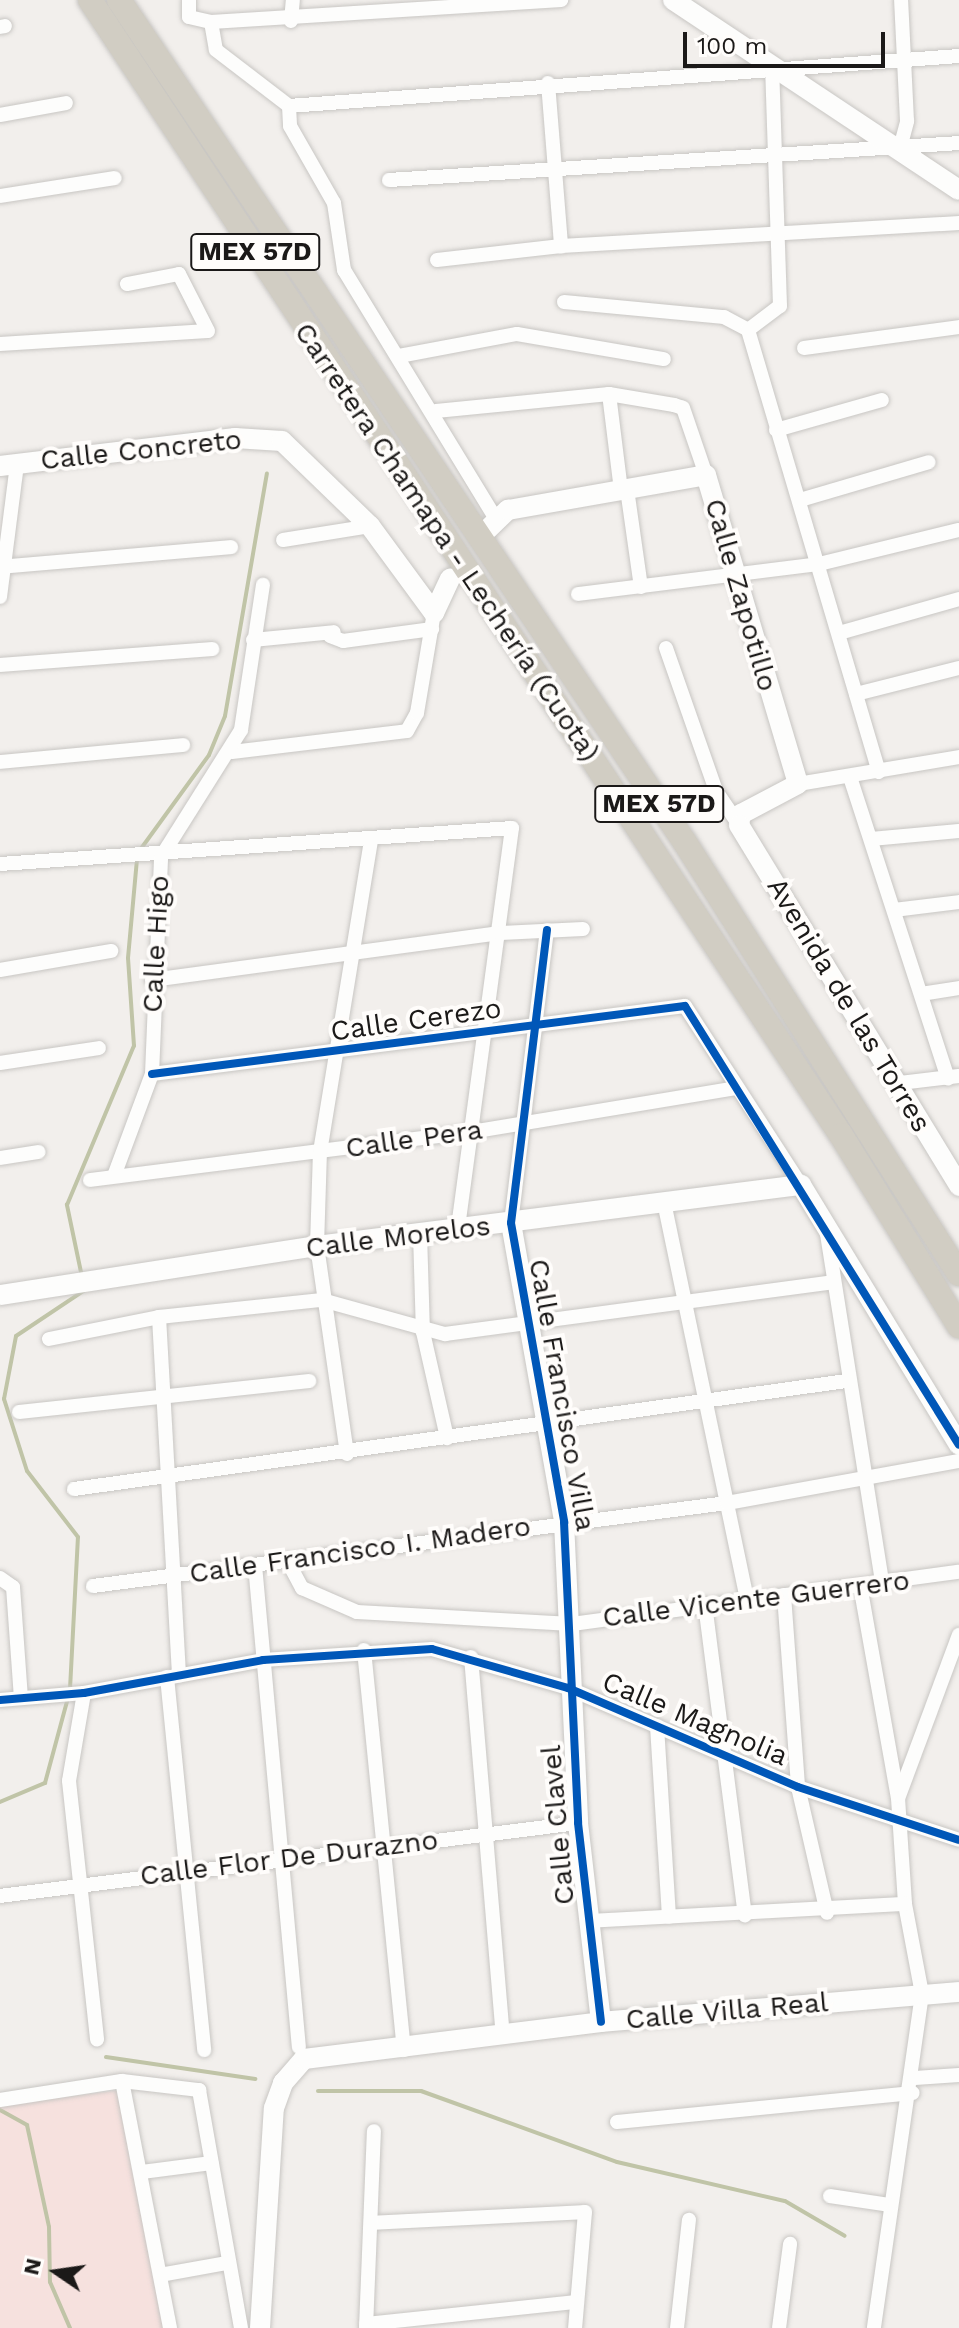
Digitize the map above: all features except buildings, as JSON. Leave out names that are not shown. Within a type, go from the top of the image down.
[{"type":"highway","name":"Carretera Chamapa - Lechería (Cuota)","points":[[90,0],[841,1135],[959,1326]]},
{"type":"highway","name":"Carretera Chamapa - Lechería (Cuota)","points":[[119,0],[684,841],[959,1274]]},
{"type":"street","points":[[189,0],[189,17],[211,22],[291,21],[402,7],[561,0]]},
{"type":"street","points":[[291,21],[293,0]]},
{"type":"street","points":[[673,0],[959,190]]},
{"type":"street","points":[[900,148],[907,121],[901,0]]},
{"type":"street","points":[[211,22],[216,50],[289,106],[548,83],[959,56]]},
{"type":"street","points":[[748,330],[780,306],[772,67]]},
{"type":"street","points":[[548,83],[561,246]]},
{"type":"street","points":[[0,115],[66,103]]},
{"type":"street","points":[[289,106],[290,126],[334,203],[344,270],[436,411],[492,524],[508,510],[706,475]]},
{"type":"street","points":[[389,180],[776,151],[900,148],[959,143]]},
{"type":"street","points":[[0,196],[115,178]]},
{"type":"street","points":[[437,260],[561,246],[959,223]]},
{"type":"street","points":[[0,344],[208,331],[179,274],[127,284]]},
{"type":"street","points":[[564,302],[724,317],[748,330],[879,772]]},
{"type":"street","points":[[804,348],[959,327]]},
{"type":"street","points":[[399,356],[517,334],[664,359]]},
{"type":"street","points":[[436,411],[609,394],[641,587]]},
{"type":"street","name":"Calle Zapotillo","points":[[609,394],[683,408],[706,475],[731,574],[798,784]]},
{"type":"street","points":[[776,430],[882,400]]},
{"type":"street","name":"Calle Concreto","points":[[8,465],[260,438],[282,441],[370,526]]},
{"type":"street","points":[[800,500],[929,462]]},
{"type":"street","points":[[0,597],[8,465]]},
{"type":"street","points":[[283,540],[370,526],[433,621]]},
{"type":"street","points":[[578,594],[819,564],[959,530]]},
{"type":"street","points":[[2,567],[231,547]]},
{"type":"street","points":[[263,585],[232,752],[407,731],[417,713],[433,621],[450,579]]},
{"type":"street","points":[[839,633],[959,599]]},
{"type":"street","points":[[253,640],[351,637],[433,621]]},
{"type":"street","points":[[666,648],[716,791],[739,825]]},
{"type":"street","points":[[0,665],[212,649]]},
{"type":"street","points":[[856,694],[959,668]]},
{"type":"street","points":[[0,762],[183,745]]},
{"type":"street","name":"Calle Higo","points":[[114,1176],[152,1074],[152,980],[161,857],[201,786],[232,752]]},
{"type":"street","points":[[739,825],[741,814],[798,784],[959,757]]},
{"type":"street","points":[[850,777],[921,994],[954,1077],[900,1083]]},
{"type":"street","name":"Avenida de las Torres","points":[[739,825],[955,1175]]},
{"type":"street","points":[[0,864],[161,857],[512,828],[458,1229]]},
{"type":"street","points":[[871,839],[959,831]]},
{"type":"street","points":[[347,1454],[322,1300],[317,1246],[320,1152],[371,840]]},
{"type":"street","points":[[894,910],[959,902]]},
{"type":"street","points":[[152,980],[500,933],[583,929]]},
{"type":"street","points":[[511,1223],[540,1026],[547,930]]},
{"type":"street","points":[[0,970],[111,951]]},
{"type":"street","points":[[921,994],[959,988]]},
{"type":"street","name":"Calle Cerezo","points":[[152,1074],[685,1006],[736,1088]]},
{"type":"street","points":[[0,1063],[99,1048]]},
{"type":"street","points":[[736,1088],[826,1225],[959,1445]]},
{"type":"street","name":"Calle Pera","points":[[90,1180],[471,1132],[736,1088]]},
{"type":"street","points":[[0,1158],[39,1152]]},
{"type":"street","name":"Calle Morelos","points":[[0,1295],[59,1289],[317,1246],[801,1185]]},
{"type":"street","points":[[664,1202],[683,1305],[747,1599]]},
{"type":"street","name":"Calle Francisco Villa","points":[[511,1223],[564,1522],[572,1624]]},
{"type":"street","points":[[826,1225],[846,1381],[882,1583]]},
{"type":"street","points":[[420,1233],[423,1332],[447,1438]]},
{"type":"street","points":[[49,1339],[159,1317],[322,1300],[423,1332],[527,1327],[833,1282]]},
{"type":"street","points":[[159,1317],[168,1477],[173,1676],[204,2050]]},
{"type":"street","points":[[19,1412],[309,1381]]},
{"type":"street","points":[[74,1489],[705,1404],[846,1381]]},
{"type":"street","name":"Calle Francisco I. Madero","points":[[93,1586],[727,1503],[865,1482],[959,1461]]},
{"type":"street","name":"Calle Vicente Guerrero","points":[[287,1560],[302,1588],[357,1612],[572,1624],[959,1572]]},
{"type":"street","points":[[255,1565],[302,2053],[283,2083],[274,2108],[260,2328]]},
{"type":"street","points":[[5,1578],[26,1698]]},
{"type":"street","points":[[860,1585],[898,1798],[897,1823],[905,1904],[922,1994],[914,2085],[890,2205],[874,2328]]},
{"type":"street","points":[[784,1595],[798,1787],[827,1913]]},
{"type":"street","points":[[705,1604],[745,1915]]},
{"type":"street","name":"Calle Clavel","points":[[572,1624],[568,1688],[578,1823],[601,2022]]},
{"type":"street","points":[[898,1798],[959,1635]]},
{"type":"street","points":[[0,1700],[81,1693],[263,1660],[364,1650],[404,2050]]},
{"type":"street","name":"Calle Magnolia","points":[[364,1650],[471,1657],[568,1688],[798,1787],[897,1823],[959,1840]]},
{"type":"street","points":[[471,1657],[503,2036]]},
{"type":"street","points":[[81,1693],[69,1781],[97,2039]]},
{"type":"street","points":[[657,1726],[669,1917]]},
{"type":"street","name":"Calle Flor De Durazno","points":[[0,1896],[578,1823]]},
{"type":"street","points":[[588,1921],[827,1913],[905,1904]]},
{"type":"street","name":"Calle Villa Real","points":[[302,2053],[404,2050],[601,2022],[959,1992]]},
{"type":"street","points":[[617,2122],[914,2085],[959,2075]]},
{"type":"street","points":[[122,2081],[170,2328]]},
{"type":"street","points":[[0,2100],[122,2081],[199,2090],[226,2263],[241,2328]]},
{"type":"street","points":[[374,2131],[366,2326],[577,2302]]},
{"type":"street","points":[[142,2172],[211,2163]]},
{"type":"street","points":[[830,2196],[890,2205]]},
{"type":"street","points":[[371,2223],[585,2212],[575,2328]]},
{"type":"street","points":[[677,2328],[689,2220]]},
{"type":"street","points":[[779,2328],[790,2244]]},
{"type":"street","points":[[160,2275],[226,2263]]},
{"type":"shaded area","points":[[122,2090],[169,2328],[0,2328],[0,2105]]},
{"type":"waterway","points":[[140,850],[209,755],[225,716],[267,474]]},
{"type":"waterway","points":[[82,1277],[67,1205],[134,1046],[128,958],[137,859]]},
{"type":"waterway","points":[[70,1689],[78,1537],[27,1471],[4,1399],[16,1336],[85,1290]]},
{"type":"waterway","points":[[0,1802],[45,1783],[68,1698]]},
{"type":"waterway","points":[[106,2057],[255,2079]]},
{"type":"waterway","points":[[318,2091],[421,2091],[617,2162],[785,2201],[845,2236]]},
{"type":"waterway","points":[[0,2110],[27,2125],[49,2227],[50,2282],[70,2328]]},
{"type":"cycle path","points":[[547,930],[511,1223],[564,1522],[578,1823],[601,2022]]},
{"type":"cycle path","points":[[152,1074],[685,1006],[959,1445]]},
{"type":"cycle path","points":[[0,1700],[84,1693],[263,1660],[432,1649],[568,1688],[798,1787],[959,1840]]}]
